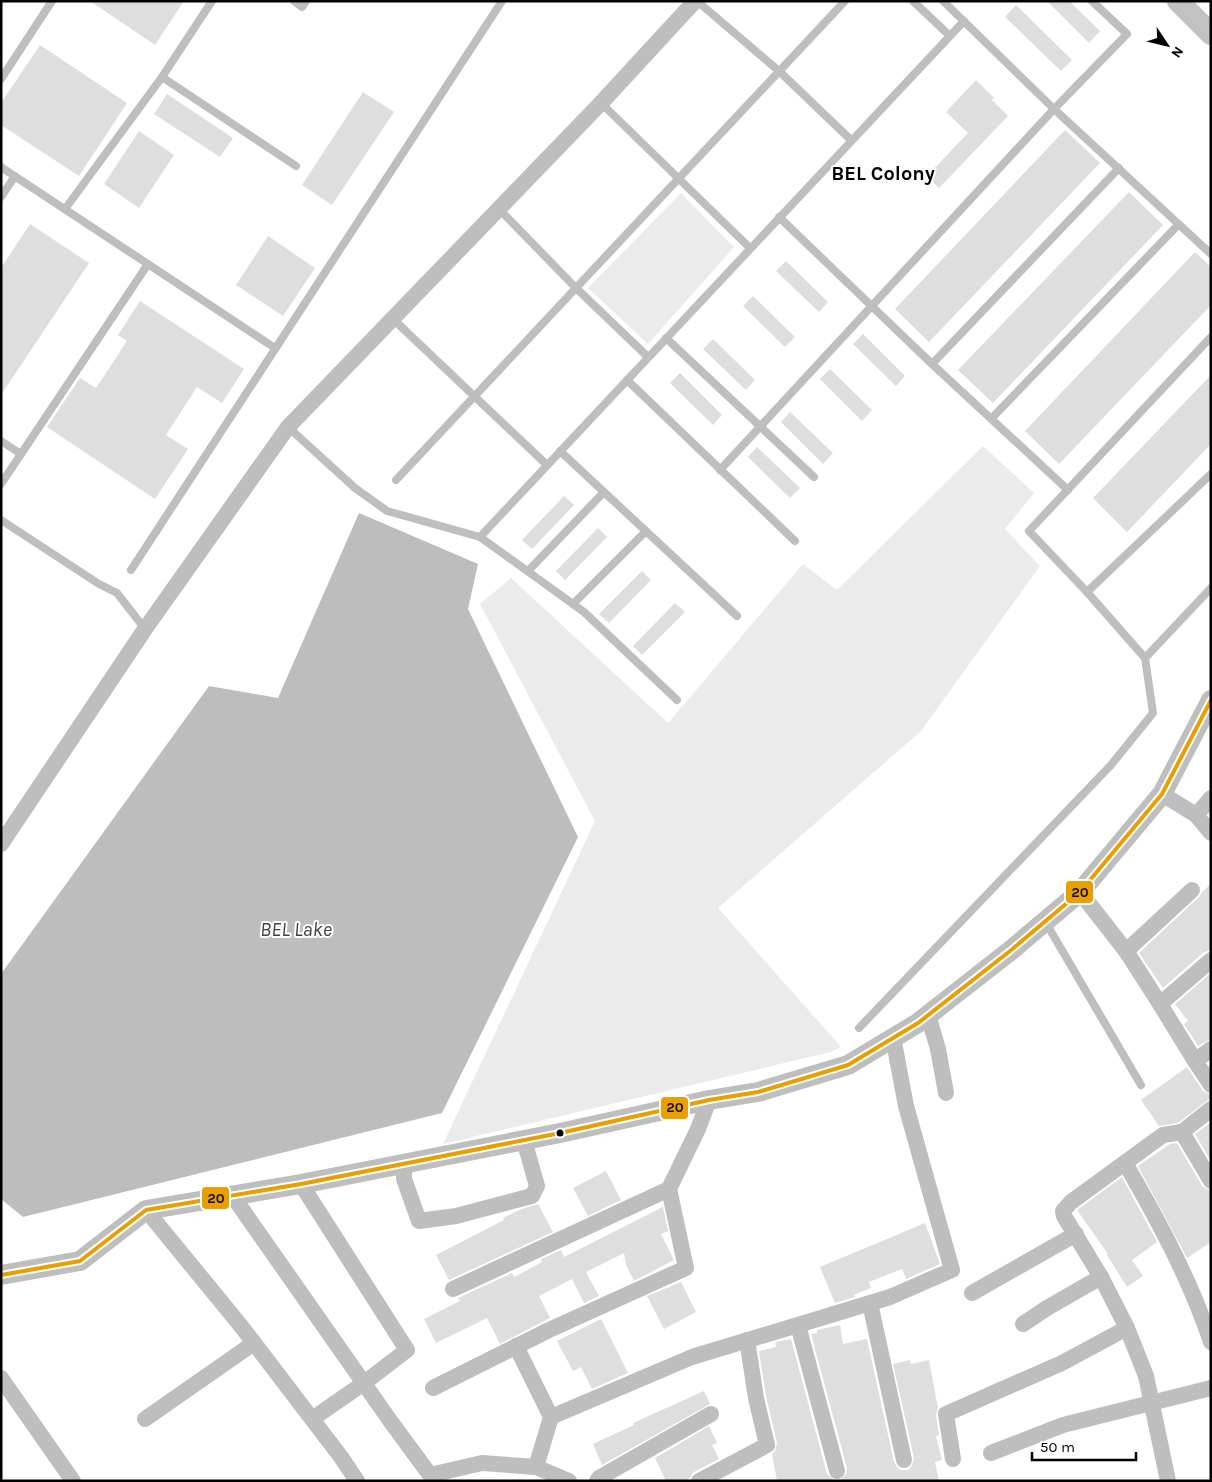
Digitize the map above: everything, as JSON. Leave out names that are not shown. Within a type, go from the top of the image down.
[{"type":"main road","points":[[1178,1],[1208,31]]},
{"type":"street","points":[[1,844],[145,629],[288,427],[601,103],[696,1]]},
{"type":"street","points":[[1,1275],[80,1261],[146,1210],[301,1184],[524,1140],[709,1100],[758,1092],[848,1065],[918,1023],[1080,892],[1162,794],[1211,700]]},
{"type":"street","points":[[1162,794],[1196,816],[1211,833]]},
{"type":"street","points":[[1196,816],[1211,798]]},
{"type":"street","points":[[1126,951],[1192,890]]},
{"type":"street","points":[[1080,892],[1126,951],[1211,1085]]},
{"type":"street","points":[[1160,1004],[1211,960]]},
{"type":"street","points":[[928,1015],[938,1049],[946,1093]]},
{"type":"street","points":[[551,1417],[692,1357],[890,1297],[952,1270],[906,1106],[893,1037]]},
{"type":"street","points":[[1195,1061],[1211,1049]]},
{"type":"street","points":[[433,1388],[516,1346],[686,1268],[669,1189],[698,1129],[709,1100]]},
{"type":"street","points":[[1165,1480],[1153,1402],[1146,1376],[1127,1328],[1101,1277],[1064,1216],[1063,1211],[1072,1202],[1163,1135],[1182,1132],[1211,1109]]},
{"type":"street","points":[[1182,1132],[1211,1181]]},
{"type":"street","points":[[404,1163],[404,1179],[419,1221],[456,1216],[532,1196],[537,1186],[524,1140]]},
{"type":"street","points":[[1125,1163],[1162,1227],[1211,1342]]},
{"type":"street","points":[[301,1184],[407,1350],[364,1383],[312,1418]]},
{"type":"street","points":[[453,1289],[669,1189]]},
{"type":"street","points":[[232,1195],[364,1383],[424,1478],[482,1463],[536,1467],[569,1481]]},
{"type":"street","points":[[146,1210],[254,1343],[312,1418],[357,1481]]},
{"type":"street","points":[[972,1293],[1076,1234]]},
{"type":"street","points":[[1024,1324],[1047,1308],[1101,1277]]},
{"type":"street","points":[[870,1303],[904,1460]]},
{"type":"street","points":[[798,1325],[837,1471]]},
{"type":"street","points":[[953,1459],[946,1414],[1062,1363],[1127,1328]]},
{"type":"street","points":[[699,1481],[767,1445],[756,1398],[747,1340]]},
{"type":"street","points":[[145,1419],[254,1343]]},
{"type":"street","points":[[516,1346],[551,1417],[536,1467]]},
{"type":"street","points":[[1,1378],[74,1481]]},
{"type":"street","points":[[991,1453],[1062,1425],[1211,1388]]},
{"type":"street","points":[[597,1481],[599,1478],[711,1414]]},
{"type":"lane","points":[[1,79],[52,1]]},
{"type":"lane","points":[[65,209],[162,77],[212,1]]},
{"type":"lane","points":[[294,1],[302,6],[306,1]]},
{"type":"lane","points":[[131,570],[502,1]]},
{"type":"lane","points":[[696,1],[779,71],[852,140]]},
{"type":"lane","points":[[396,480],[845,1]]},
{"type":"lane","points":[[913,1],[950,36]]},
{"type":"lane","points":[[943,1],[1054,109],[1211,254]]},
{"type":"lane","points":[[720,470],[1054,109],[1127,34],[1092,1]]},
{"type":"lane","points":[[480,537],[964,22]]},
{"type":"lane","points":[[162,77],[296,166]]},
{"type":"lane","points":[[601,103],[750,248]]},
{"type":"lane","points":[[1,167],[275,348]]},
{"type":"lane","points":[[932,364],[1119,168]]},
{"type":"lane","points":[[1,197],[15,176]]},
{"type":"lane","points":[[499,209],[576,288],[648,357]]},
{"type":"lane","points":[[779,218],[1068,490]]},
{"type":"lane","points":[[992,418],[1178,225]]},
{"type":"lane","points":[[1,484],[148,264]]},
{"type":"lane","points":[[393,319],[547,465]]},
{"type":"lane","points":[[859,1028],[1111,765],[1153,713],[1145,658],[1087,592],[1029,531],[1211,337]]},
{"type":"lane","points":[[666,338],[814,477]]},
{"type":"lane","points":[[626,380],[795,541]]},
{"type":"lane","points":[[288,427],[354,488],[387,511],[480,537],[584,612],[677,700]]},
{"type":"lane","points":[[1,441],[21,454]]},
{"type":"lane","points":[[560,451],[737,616]]},
{"type":"lane","points":[[1087,592],[1211,474]]},
{"type":"lane","points":[[528,572],[604,492]]},
{"type":"lane","points":[[1,520],[99,584],[117,593],[145,629]]},
{"type":"lane","points":[[573,604],[646,531]]},
{"type":"lane","points":[[1145,658],[1211,588]]},
{"type":"lane","points":[[1045,922],[1141,1085]]},
{"type":"shaded area","points":[[681,193],[734,247],[648,344],[588,288]]},
{"type":"shaded area","points":[[983,446],[1034,493],[1005,529],[1040,566],[921,731],[718,908],[841,1047],[831,1052],[443,1144],[595,821],[480,604],[511,578],[668,723],[803,564],[837,590]]},
{"type":"water","name":"BEL Lake","points":[[359,513],[478,564],[468,609],[578,837],[442,1113],[23,1217],[1,1199],[1,974],[209,686],[278,698]]},
{"type":"building","points":[[90,1],[184,1],[155,45]]},
{"type":"building","points":[[1047,1],[1069,1],[1100,31],[1089,43]]},
{"type":"building","points":[[1016,5],[1072,60],[1061,71],[1005,17]]},
{"type":"building","points":[[40,45],[127,103],[79,176],[1,125],[1,103]]},
{"type":"building","points":[[976,80],[1008,116],[939,188],[927,176],[968,133],[946,112]]},
{"type":"building","points":[[363,92],[394,112],[332,205],[302,185]]},
{"type":"building","points":[[167,94],[233,138],[220,157],[154,114]]},
{"type":"building","points":[[1065,130],[1100,163],[929,342],[895,309]]},
{"type":"building","points":[[139,131],[174,155],[139,208],[104,184]]},
{"type":"building","points":[[1129,192],[1163,225],[993,403],[958,370]]},
{"type":"building","points":[[30,224],[89,263],[1,395],[1,268]]},
{"type":"building","points":[[268,236],[315,268],[283,316],[236,285]]},
{"type":"building","points":[[1195,252],[1211,267],[1211,305],[1059,464],[1025,431]]},
{"type":"building","points":[[786,261],[828,302],[819,312],[776,271]]},
{"type":"building","points":[[753,296],[795,337],[785,347],[743,306]]},
{"type":"building","points":[[140,301],[244,369],[222,403],[197,387],[166,435],[188,449],[155,499],[47,427],[80,378],[96,388],[127,341],[118,335]]},
{"type":"building","points":[[863,334],[905,376],[896,386],[853,344]]},
{"type":"building","points":[[713,339],[755,380],[746,390],[703,349]]},
{"type":"building","points":[[830,369],[872,410],[862,421],[820,379]]},
{"type":"building","points":[[680,373],[722,415],[713,425],[670,383]]},
{"type":"building","points":[[1211,375],[1211,444],[1127,532],[1093,498]]},
{"type":"building","points":[[790,412],[833,453],[823,464],[781,422]]},
{"type":"building","points":[[757,447],[800,488],[790,498],[748,457]]},
{"type":"building","points":[[564,496],[574,505],[532,549],[522,540]]},
{"type":"building","points":[[598,528],[607,537],[565,580],[556,571]]},
{"type":"building","points":[[642,571],[651,580],[609,623],[599,614]]},
{"type":"building","points":[[675,603],[685,612],[642,655],[633,646]]},
{"type":"building","points":[[1211,884],[1211,950],[1204,952],[1163,988],[1139,953]]},
{"type":"building","points":[[1211,973],[1211,1039],[1198,1046],[1184,1024],[1188,1021],[1175,1004]]},
{"type":"building","points":[[1187,1067],[1203,1091],[1211,1095],[1211,1098],[1178,1123],[1159,1126],[1141,1100]]},
{"type":"building","points":[[1211,1122],[1211,1161],[1195,1134]]},
{"type":"building","points":[[1177,1143],[1202,1186],[1211,1191],[1211,1242],[1187,1258],[1138,1166],[1170,1144]]},
{"type":"building","points":[[606,1171],[621,1200],[588,1216],[573,1188]]},
{"type":"building","points":[[1122,1177],[1157,1242],[1132,1260],[1143,1276],[1127,1287],[1108,1254],[1077,1210]]},
{"type":"building","points":[[538,1204],[553,1232],[449,1280],[436,1255],[504,1220],[503,1218],[519,1210]]},
{"type":"building","points":[[663,1207],[668,1231],[661,1234],[674,1260],[634,1281],[626,1265],[624,1253],[586,1272],[599,1296],[584,1303],[572,1279],[539,1296],[550,1318],[500,1344],[487,1318],[436,1343],[424,1319],[460,1301],[458,1298],[512,1273],[514,1277],[542,1262],[541,1259],[561,1250],[564,1257]]},
{"type":"building","points":[[925,1223],[940,1264],[906,1279],[902,1269],[869,1282],[871,1288],[854,1295],[855,1297],[835,1303],[820,1267]]},
{"type":"building","points":[[681,1282],[696,1312],[664,1329],[647,1296]]},
{"type":"building","points":[[601,1319],[628,1373],[592,1389],[581,1367],[573,1371],[557,1341]]},
{"type":"building","points":[[840,1325],[843,1344],[867,1339],[894,1462],[901,1470],[907,1470],[911,1467],[914,1458],[893,1364],[910,1360],[911,1364],[929,1360],[938,1408],[936,1415],[939,1435],[936,1436],[942,1460],[935,1462],[939,1481],[777,1481],[772,1454],[777,1443],[766,1396],[759,1351],[776,1347],[775,1342],[791,1339],[827,1474],[834,1480],[840,1480],[846,1474],[847,1468],[811,1334],[817,1333],[817,1330]]},
{"type":"building","points":[[704,1391],[710,1404],[602,1465],[593,1444],[634,1425],[633,1423]]},
{"type":"building","points":[[709,1426],[717,1443],[712,1445],[719,1459],[694,1472],[687,1481],[666,1481],[655,1458]]},
{"type":"transit line","name":"20","points":[[1,1275],[80,1261],[146,1210],[301,1184],[560,1133],[709,1100],[758,1092],[848,1065],[918,1023],[1010,951],[1080,892],[1162,794],[1211,700]]},
{"type":"district","name":"BEL Colony","points":[[883,173]]}]
